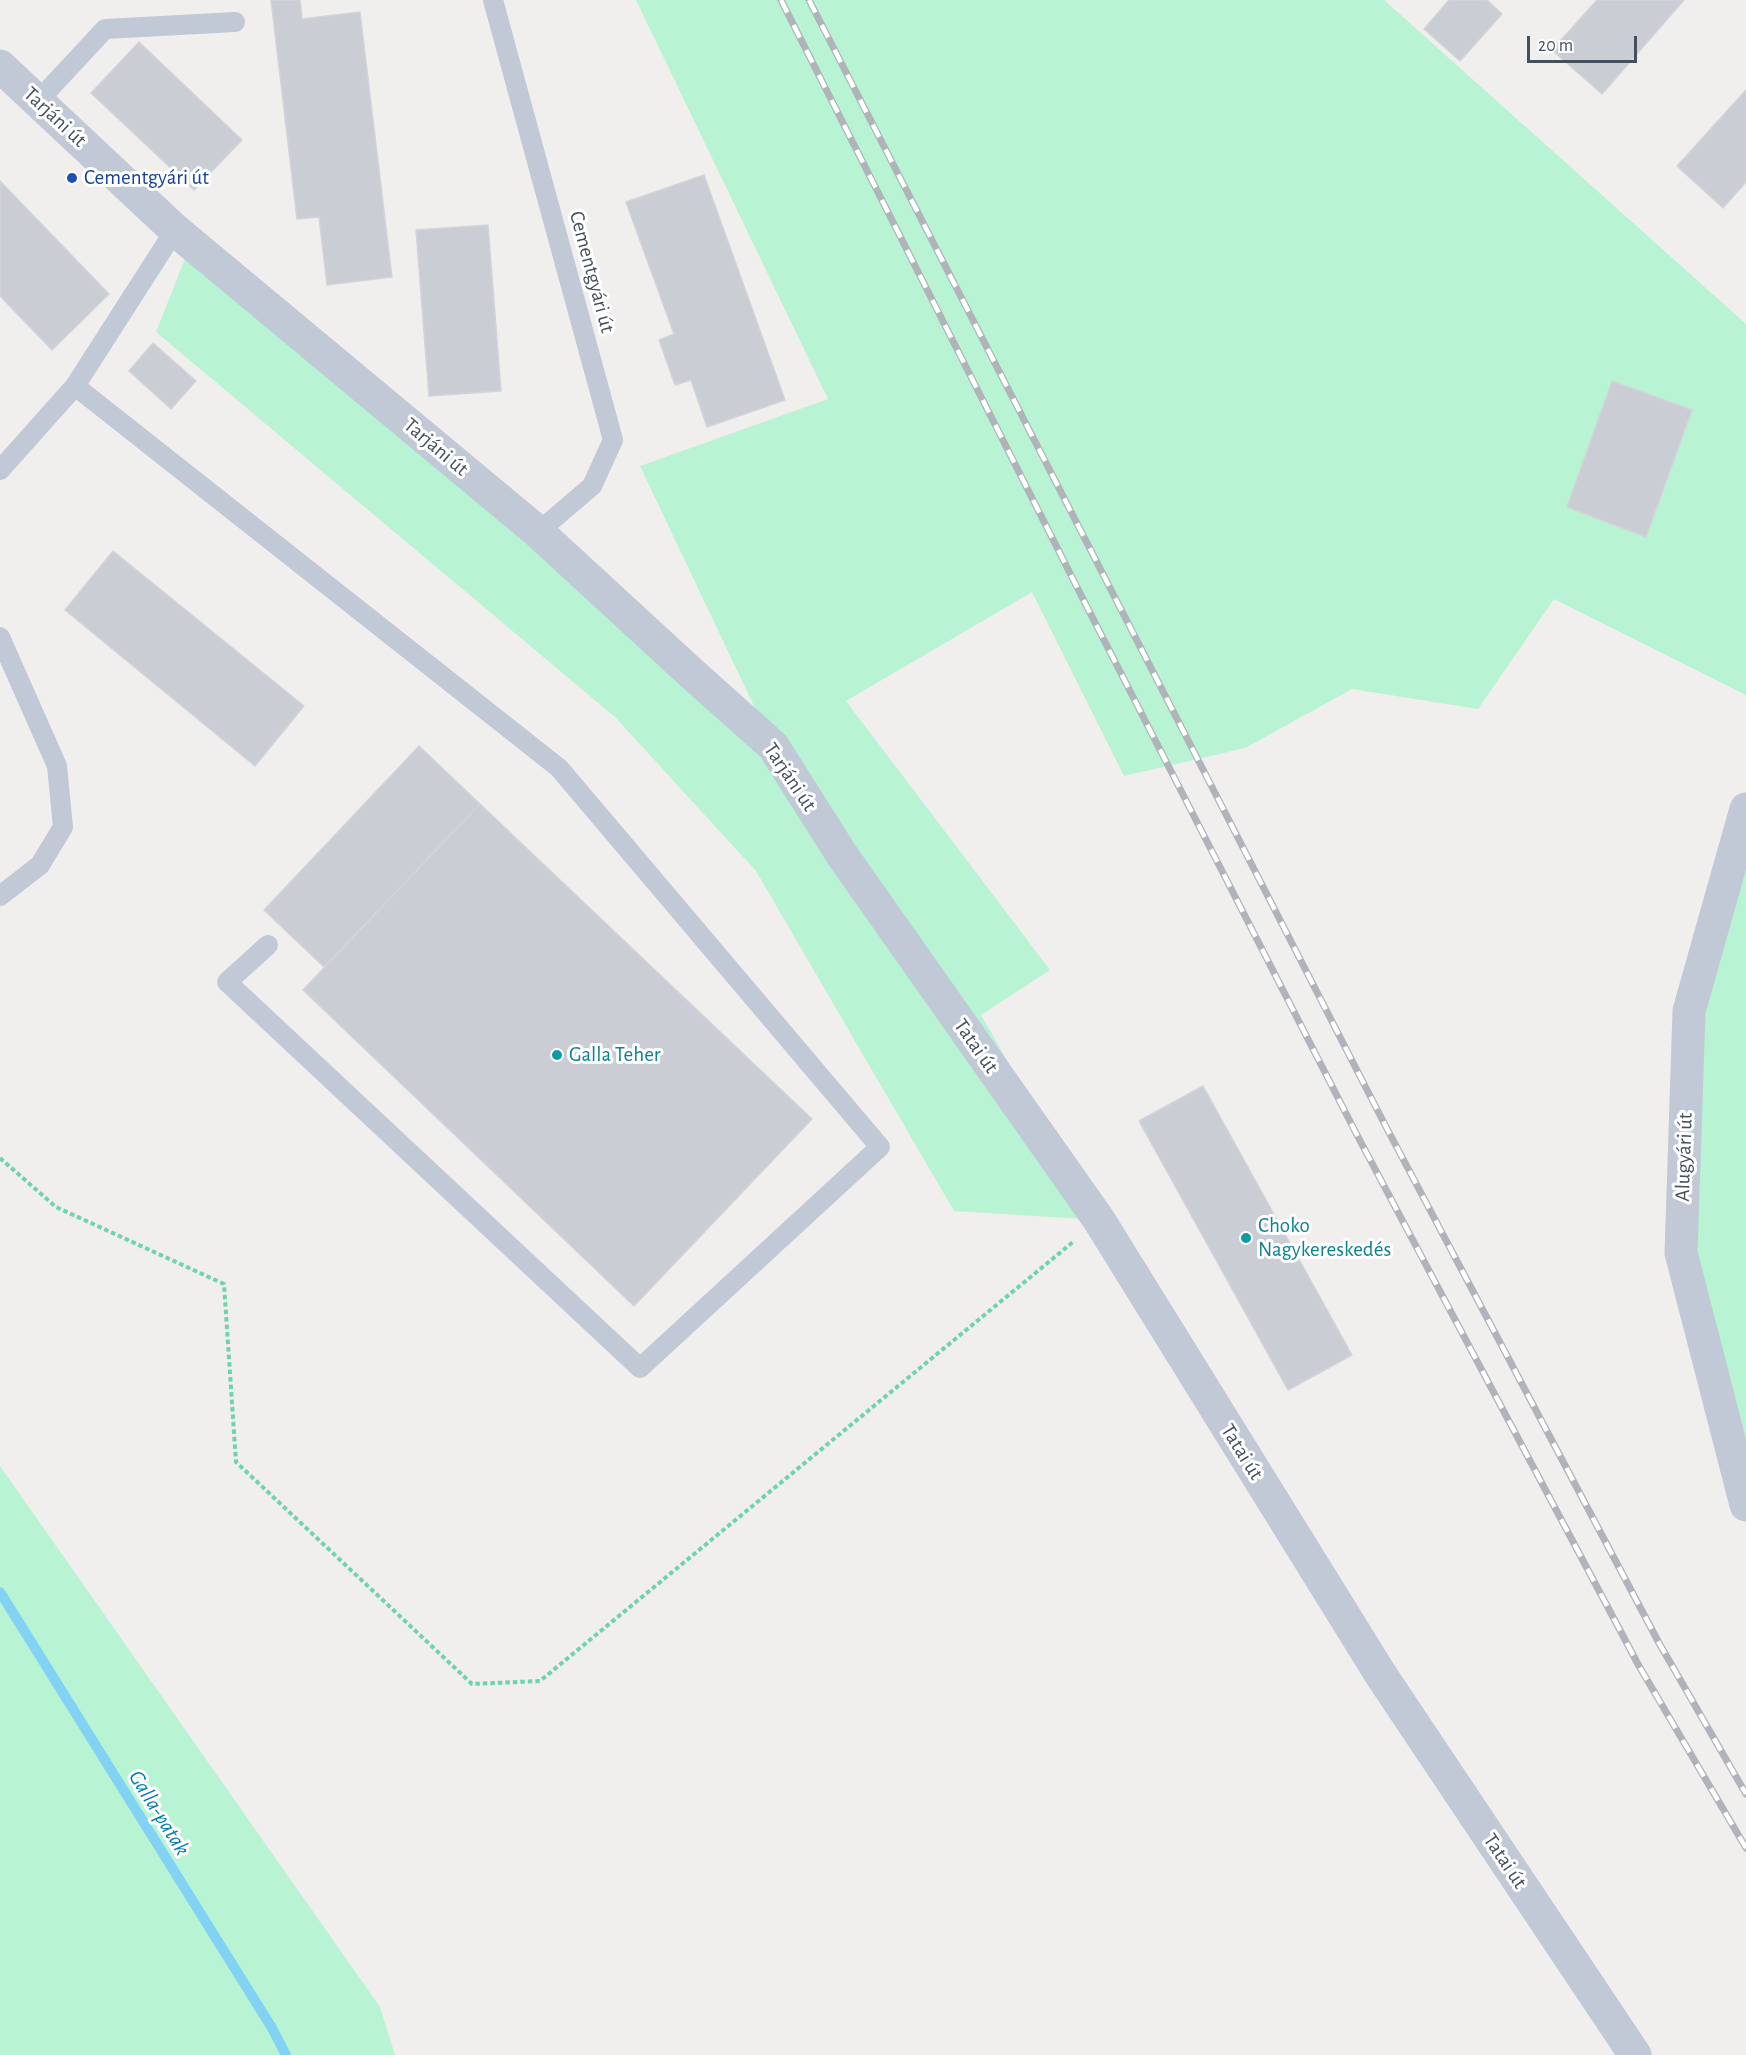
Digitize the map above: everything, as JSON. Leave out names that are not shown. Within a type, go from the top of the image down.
[{"type":"street","name":"Tarjáni út","points":[[0,66],[175,230],[538,532],[773,746],[842,855]]},
{"type":"street","name":"Alugyári út","points":[[1746,809],[1689,1011],[1681,1253],[1746,1505]]},
{"type":"street","name":"Tatai út","points":[[842,855],[1099,1220],[1381,1675],[1635,2055]]},
{"type":"lane","name":"Cementgyári út","points":[[493,0],[613,440],[592,486],[538,532]]},
{"type":"lane","points":[[38,101],[105,29],[235,22]]},
{"type":"lane","points":[[0,470],[75,386],[175,230]]},
{"type":"lane","points":[[75,386],[559,768],[880,1147],[640,1368],[227,982],[268,945]]},
{"type":"lane","points":[[0,637],[57,766],[63,827],[40,865],[0,896]]},
{"type":"path","points":[[0,1158],[56,1207],[224,1284],[236,1462],[472,1684],[540,1681],[1099,1220]]},
{"type":"green space","points":[[636,0],[1384,0],[1746,324],[1746,695],[1554,599],[1478,709],[1352,689],[1245,748],[1124,776],[1032,592],[846,701],[1050,970],[981,1015],[1099,1220],[954,1211],[756,871],[615,717],[156,332],[191,244],[772,744],[640,466],[828,399]]},
{"type":"green space","points":[[1746,809],[1746,1505],[1681,1253],[1689,1011]]},
{"type":"green space","points":[[0,1466],[380,2007],[395,2055],[0,2055]]},
{"type":"building","points":[[271,0],[300,0],[302,19],[360,12],[392,277],[327,285],[319,217],[297,219]]},
{"type":"building","points":[[1449,0],[1487,0],[1502,14],[1460,61],[1424,29]]},
{"type":"building","points":[[1597,0],[1684,0],[1602,94],[1552,50]]},
{"type":"building","points":[[139,42],[242,140],[194,190],[91,93]]},
{"type":"building","points":[[1746,90],[1746,182],[1723,208],[1677,166]]},
{"type":"building","points":[[704,175],[785,400],[707,427],[691,380],[675,385],[659,340],[674,334],[626,202]]},
{"type":"building","points":[[0,181],[109,294],[52,350],[0,296]]},
{"type":"building","points":[[488,225],[501,391],[429,396],[416,230]]},
{"type":"building","points":[[153,343],[196,381],[171,409],[129,371]]},
{"type":"building","points":[[1612,381],[1692,410],[1646,537],[1567,507]]},
{"type":"building","points":[[113,551],[304,706],[255,766],[65,610]]},
{"type":"building","points":[[419,746],[480,804],[324,967],[264,910]]},
{"type":"building","name":"Galla Teher","points":[[480,804],[812,1119],[634,1306],[303,990]]},
{"type":"building","name":"Choko Nagykereskedés","points":[[1203,1086],[1352,1355],[1288,1390],[1139,1121]]},
{"type":"waterway","name":"Galla-patak","points":[[0,1592],[272,2028],[286,2055]]},
{"type":"railway","points":[[781,0],[1357,1135],[1639,1666],[1746,1848]]},
{"type":"railway","points":[[809,0],[1384,1123],[1659,1643],[1746,1794]]},
{"type":"place","name":"Cementgyári út","points":[[72,178]]},
{"type":"place","name":"Galla Teher","points":[[557,1055]]},
{"type":"place","name":"Choko Nagykereskedés","points":[[1246,1238]]}]
